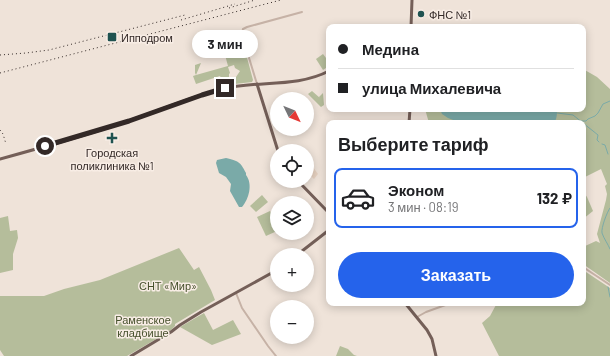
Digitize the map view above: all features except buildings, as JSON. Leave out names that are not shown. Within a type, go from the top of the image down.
[{"type":"main road","points":[[411,24],[412,0]]},
{"type":"main road","points":[[0,159],[105,129],[230,87],[293,82],[326,72]]},
{"type":"main road","points":[[257,84],[276,144]]},
{"type":"main road","points":[[305,188],[326,210]]},
{"type":"main road","points":[[305,248],[326,232]]},
{"type":"main road","points":[[131,356],[194,316],[270,274]]},
{"type":"main road","points":[[407,306],[430,336],[436,356]]},
{"type":"street","points":[[257,84],[255,82],[242,31],[247,27],[302,12]]},
{"type":"street","points":[[586,269],[610,285]]},
{"type":"street","points":[[236,293],[242,308],[265,343],[276,356]]},
{"type":"street","points":[[416,317],[443,306]]},
{"type":"green space","points":[[241,35],[253,80],[252,82],[235,84],[236,77],[240,71],[235,68],[234,65],[228,67],[230,73],[229,77],[221,78],[220,76],[196,84],[193,76],[228,66],[225,55],[241,51],[238,40],[235,40],[235,37]]},
{"type":"green space","points":[[323,54],[326,58],[326,68],[323,70],[316,59]]},
{"type":"green space","points":[[201,63],[196,75],[195,65]]},
{"type":"green space","points":[[586,71],[597,77],[610,89],[610,283],[586,266],[586,246],[596,241],[600,243],[597,234],[606,200],[607,194],[605,186],[607,184],[601,169],[586,176],[586,120],[428,120],[426,112],[586,112]]},
{"type":"green space","points":[[314,93],[320,98],[319,97],[323,93],[324,105],[321,107],[314,100]]},
{"type":"green space","points":[[262,195],[268,202],[256,212],[250,206]]},
{"type":"green space","points":[[586,196],[587,197],[593,211],[586,217]]},
{"type":"green space","points":[[270,211],[270,234],[266,236],[257,217]]},
{"type":"green space","points":[[8,216],[10,231],[17,230],[18,238],[13,254],[13,270],[0,273],[0,218]]},
{"type":"green space","points":[[179,248],[194,270],[199,267],[215,300],[175,324],[170,331],[127,356],[4,356],[0,350],[0,296],[44,296],[64,289],[100,280]]},
{"type":"green space","points":[[586,272],[610,288],[610,356],[499,356],[482,323],[490,316],[495,306],[586,306]]},
{"type":"green space","points":[[204,313],[213,330],[233,320],[241,334],[212,345],[180,327]]},
{"type":"green space","points":[[340,346],[348,349],[357,356],[336,356]]},
{"type":"shaded area","points":[[314,168],[318,174],[314,179]]},
{"type":"water","points":[[441,112],[557,112],[555,120],[453,120],[442,114]]},
{"type":"water","points":[[226,158],[240,164],[248,179],[250,187],[247,200],[242,207],[239,207],[230,191],[231,184],[226,177],[219,173],[216,163],[217,160]]},
{"type":"waterway","points":[[586,121],[595,116],[603,104],[610,101]]},
{"type":"waterway","points":[[557,113],[573,115],[579,120]]},
{"type":"waterway","points":[[586,125],[598,135],[597,140],[599,142]]},
{"type":"waterway","points":[[602,144],[605,145],[608,154]]},
{"type":"waterway","points":[[610,208],[604,220],[602,231],[610,249]]},
{"type":"waterway","points":[[608,287],[610,297]]},
{"type":"railway","points":[[229,8],[255,0]]},
{"type":"railway","points":[[0,73],[281,0]]},
{"type":"railway","points":[[181,20],[235,4]]},
{"type":"railway","points":[[0,55],[49,50],[185,15]]},
{"type":"railway","points":[[0,130],[6,144]]},
{"type":"place","name":"ФНС №1","points":[[421,14]]},
{"type":"place","name":"Ипподром","points":[[112,37]]},
{"type":"place","name":"Городская поликлиника №1","points":[[112,138]]},
{"type":"route","points":[[45,146],[105,129],[225,88]]},
{"type":"park label","name":"СНТ «Мир»","points":[[168,285]]},
{"type":"park label","name":"Раменское кладбище","points":[[143,325]]}]
